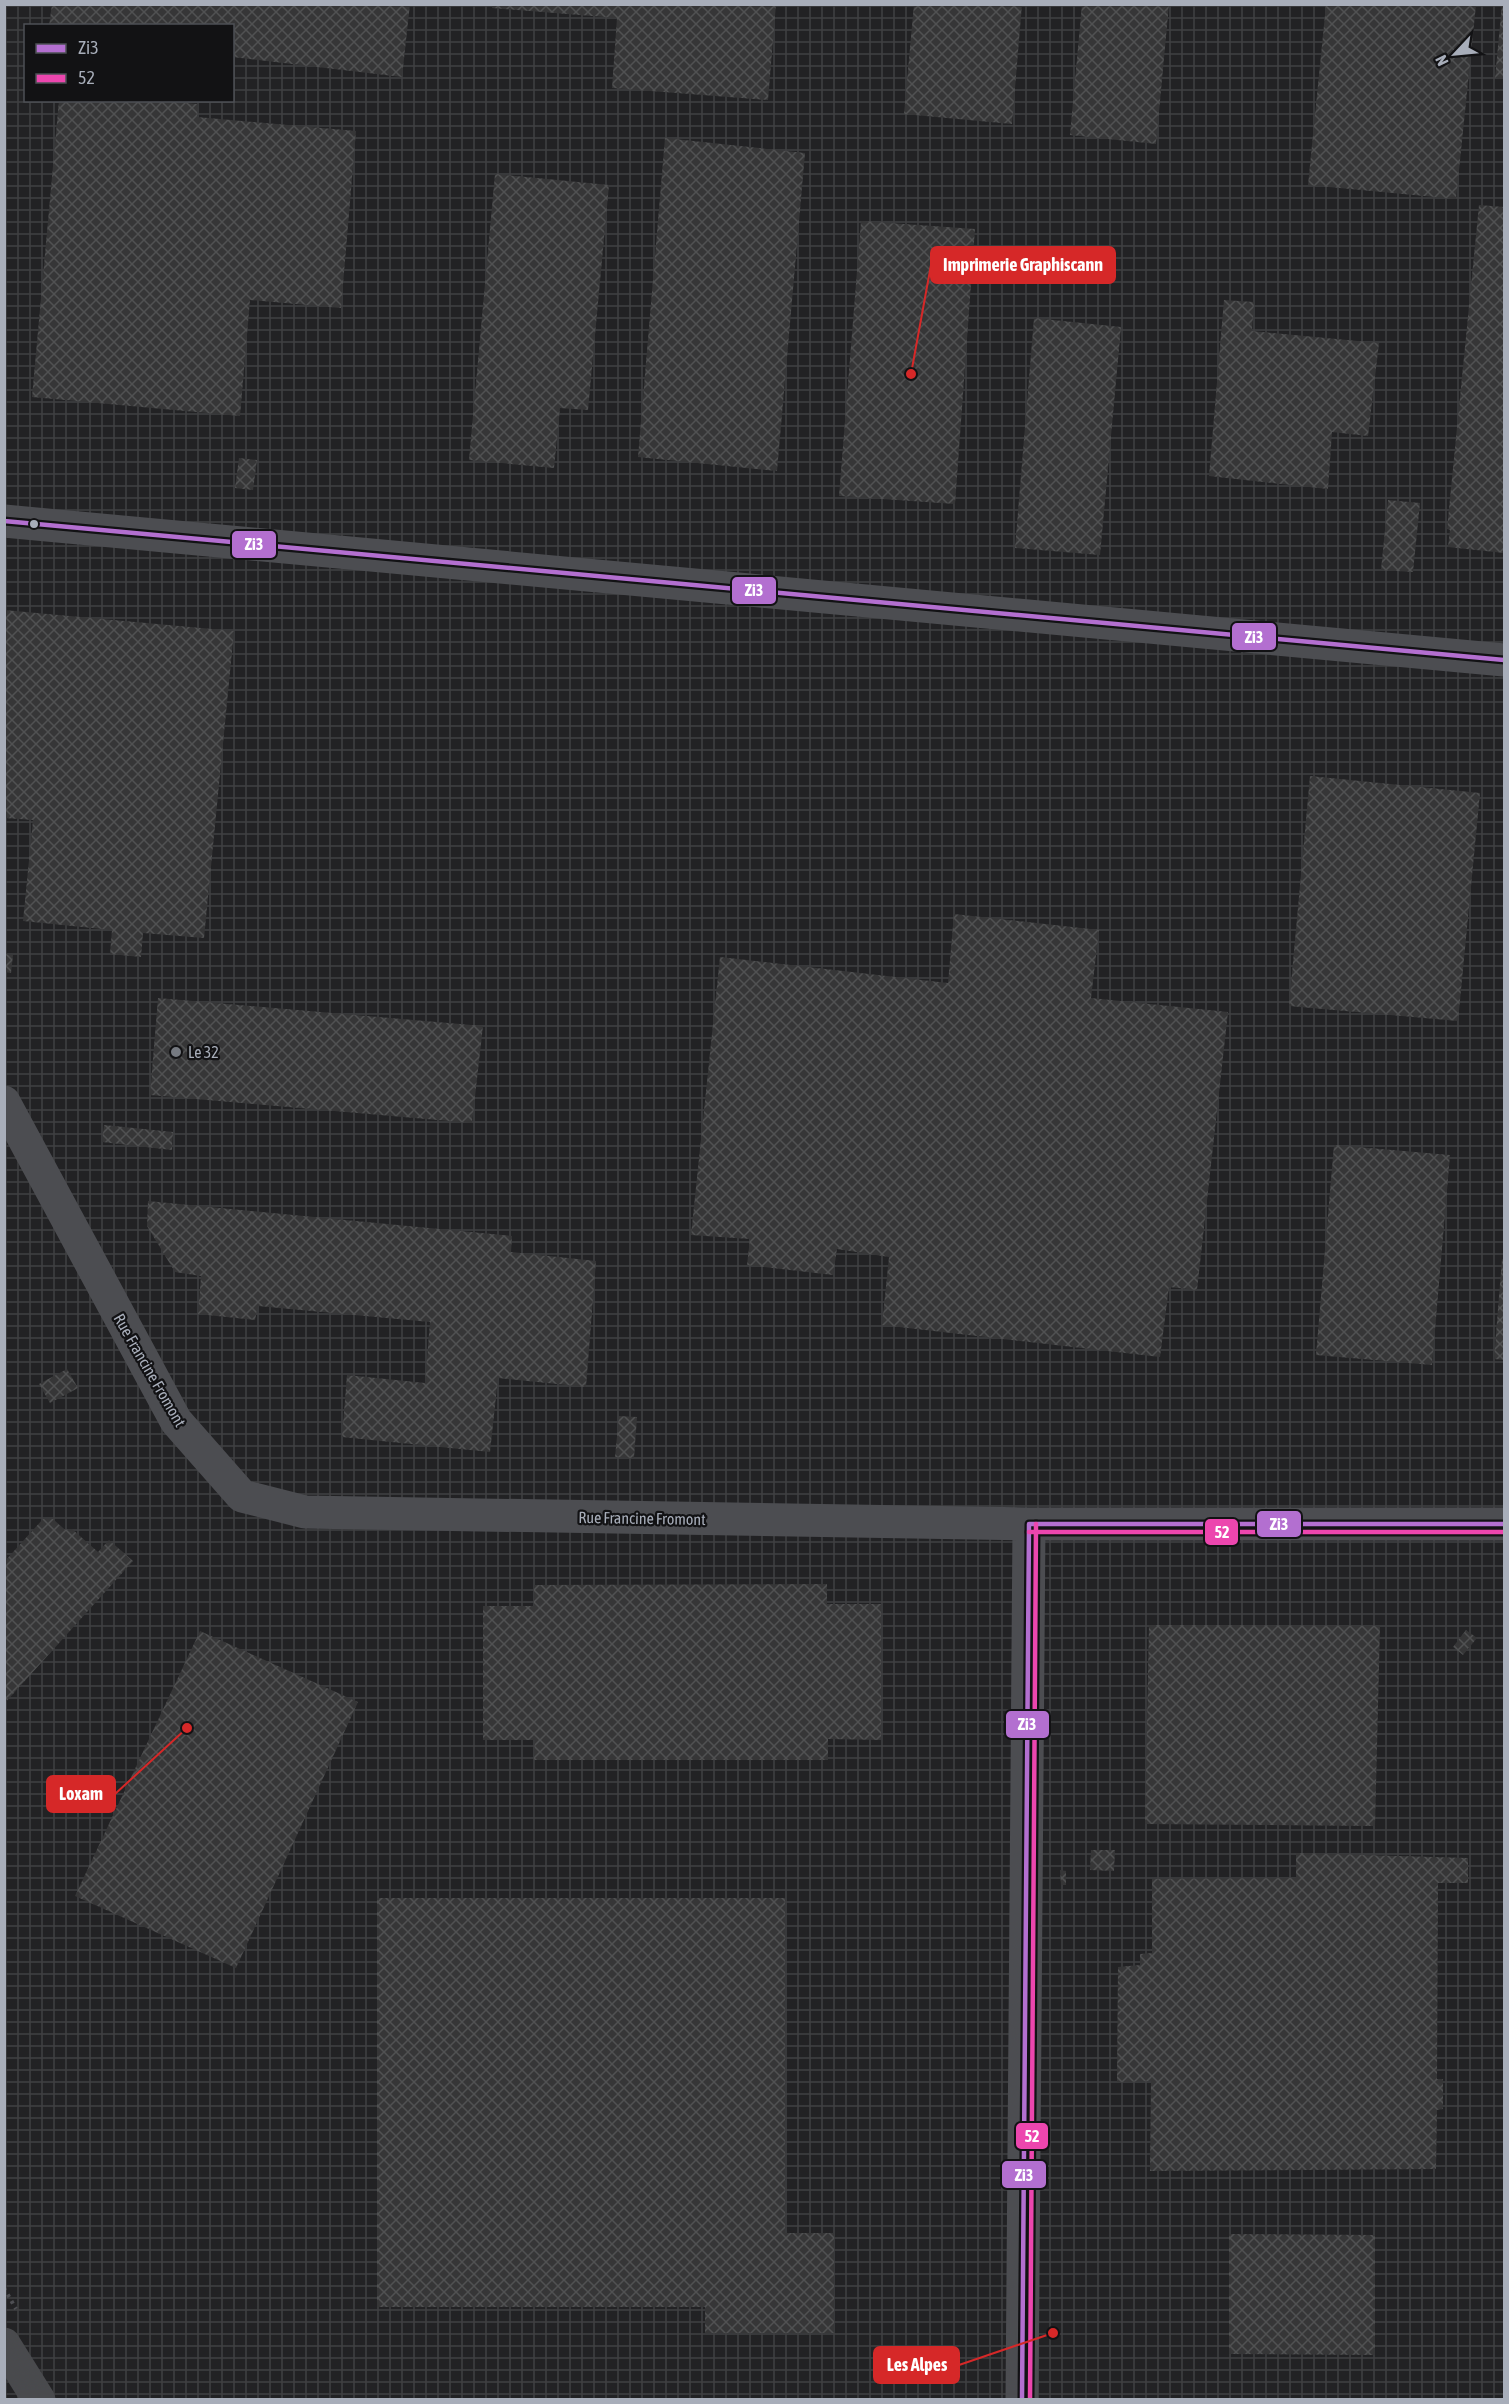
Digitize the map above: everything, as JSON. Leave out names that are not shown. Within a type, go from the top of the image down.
[{"type":"main road","points":[[4,2344],[39,2400]]},
{"type":"street","points":[[4,521],[1504,660]]},
{"type":"street","name":"Rue Francine Fromont","points":[[4,1102],[176,1421],[242,1496],[305,1512],[1029,1524],[1504,1524]]},
{"type":"street","points":[[1022,2400],[1029,1524]]},
{"type":"shaded area","points":[[5,5],[1504,5],[1504,2399],[5,2399]]},
{"type":"building","points":[[52,4],[410,4],[402,77],[234,57],[234,24],[49,24]]},
{"type":"building","points":[[493,4],[776,4],[768,100],[612,88],[617,18],[492,8]]},
{"type":"building","points":[[914,4],[1022,4],[1012,124],[904,114]]},
{"type":"building","points":[[1082,4],[1169,4],[1156,144],[1070,135]]},
{"type":"building","points":[[1502,4],[1504,4],[1504,79],[1495,78]]},
{"type":"building","points":[[1326,5],[1476,5],[1456,199],[1308,185]]},
{"type":"building","points":[[59,102],[198,104],[197,117],[356,131],[341,308],[250,300],[240,416],[32,397]]},
{"type":"building","points":[[665,138],[805,153],[777,471],[638,457]]},
{"type":"building","points":[[495,174],[609,185],[588,410],[560,408],[554,468],[469,460]]},
{"type":"building","points":[[1479,205],[1504,207],[1504,553],[1448,547],[1450,530],[1447,529]]},
{"type":"building","points":[[861,221],[975,229],[955,504],[839,496]]},
{"type":"building","points":[[1224,300],[1254,302],[1252,331],[1379,343],[1368,436],[1332,432],[1328,489],[1209,476]]},
{"type":"building","points":[[1034,318],[1121,327],[1100,555],[1015,548]]},
{"type":"building","points":[[239,458],[257,460],[253,490],[235,488]]},
{"type":"building","points":[[1388,500],[1420,503],[1413,572],[1381,570]]},
{"type":"building","points":[[4,610],[234,631],[204,938],[143,933],[141,957],[110,954],[112,930],[23,921],[33,820],[4,818]]},
{"type":"building","points":[[1310,776],[1480,793],[1458,1021],[1289,1006]]},
{"type":"building","points":[[954,914],[1099,930],[1091,998],[1228,1012],[1197,1290],[1169,1287],[1160,1357],[882,1325],[889,1257],[837,1249],[833,1275],[747,1265],[750,1239],[691,1235],[720,957],[948,983]]},
{"type":"building","points":[[4,954],[13,955],[11,973],[4,972]]},
{"type":"building","points":[[158,998],[483,1026],[472,1123],[150,1095]]},
{"type":"building","points":[[104,1125],[173,1132],[172,1150],[102,1142]]},
{"type":"building","points":[[1334,1145],[1450,1155],[1432,1365],[1316,1355]]},
{"type":"building","points":[[148,1201],[512,1236],[511,1252],[596,1261],[586,1387],[498,1378],[490,1452],[342,1437],[347,1375],[425,1383],[430,1322],[258,1306],[255,1320],[198,1314],[201,1276],[175,1272],[147,1226]]},
{"type":"building","points":[[1502,1259],[1504,1260],[1504,1360],[1494,1359]]},
{"type":"building","points":[[67,1369],[78,1388],[50,1403],[39,1384]]},
{"type":"building","points":[[619,1416],[637,1417],[634,1458],[615,1457]]},
{"type":"building","points":[[43,1519],[53,1519],[65,1530],[72,1529],[98,1552],[109,1540],[133,1561],[4,1704],[4,1562]]},
{"type":"building","points":[[827,1584],[827,1604],[881,1604],[881,1740],[828,1739],[828,1760],[534,1760],[535,1740],[483,1740],[483,1606],[534,1606],[534,1585]]},
{"type":"building","points":[[1149,1625],[1380,1626],[1375,1826],[1145,1824]]},
{"type":"building","points":[[1466,1630],[1477,1638],[1463,1655],[1453,1647]]},
{"type":"building","points":[[200,1631],[358,1702],[236,1968],[75,1896]]},
{"type":"building","points":[[1091,1850],[1115,1850],[1114,1871],[1090,1870]]},
{"type":"building","points":[[1296,1853],[1468,1858],[1468,1883],[1438,1883],[1437,2079],[1443,2079],[1443,2109],[1437,2110],[1436,2169],[1150,2171],[1151,2081],[1117,2082],[1118,1967],[1140,1965],[1140,1954],[1152,1953],[1152,1879],[1296,1878]]},
{"type":"building","points":[[1060,1870],[1066,1871],[1066,1885],[1061,1885]]},
{"type":"building","points":[[377,1898],[785,1898],[785,2233],[834,2233],[834,2333],[705,2333],[705,2307],[377,2307]]},
{"type":"building","points":[[1229,2234],[1375,2235],[1375,2355],[1229,2354]]},
{"type":"transit line","name":"Zi3","points":[[4,521],[1504,660]]},
{"type":"transit line","name":"Zi3","points":[[1022,2400],[1029,1524],[1504,1524]]},
{"type":"transit line","name":"52","points":[[1030,2400],[1036,1524]]},
{"type":"transit line","name":"52","points":[[1029,1532],[1504,1532]]},
{"type":"place","name":"Imprimerie Graphiscann","points":[[911,374]]},
{"type":"place","name":"Le 32","points":[[176,1052]]},
{"type":"place","name":"Loxam","points":[[187,1728]]},
{"type":"place","name":"Les Alpes","points":[[1053,2333]]}]
